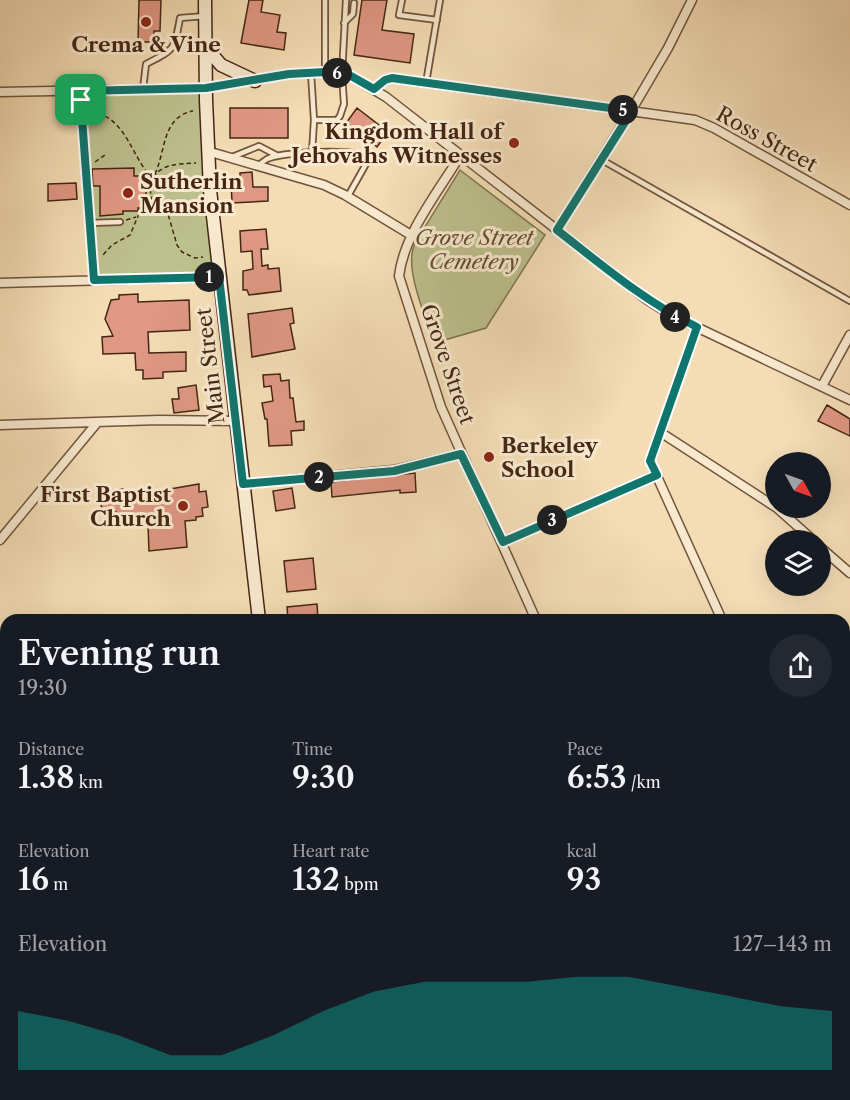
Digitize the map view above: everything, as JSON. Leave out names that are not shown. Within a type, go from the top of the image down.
[{"type":"main road","name":"Main Street","points":[[205,0],[207,151],[219,277],[258,614]]},
{"type":"main road","points":[[205,46],[221,65],[255,81]]},
{"type":"street","points":[[557,230],[632,111],[692,1]]},
{"type":"street","points":[[0,93],[206,88],[289,74],[325,72],[342,74],[374,89],[646,299],[697,327],[850,400]]},
{"type":"street","name":"Ross Street","points":[[374,89],[385,80],[392,78],[695,120],[714,128],[850,205]]},
{"type":"street","points":[[80,91],[94,280]]},
{"type":"street","points":[[207,151],[314,181],[348,196],[411,236]]},
{"type":"street","name":"Grove Street","points":[[460,156],[411,236],[401,261],[399,276],[441,407],[534,614]]},
{"type":"street","points":[[0,283],[219,277]]},
{"type":"street","points":[[697,327],[650,461],[719,614]]},
{"type":"street","points":[[822,386],[850,335]]},
{"type":"street","points":[[0,425],[96,424],[159,420],[236,421]]},
{"type":"street","points":[[0,540],[96,424]]},
{"type":"street","points":[[660,432],[777,508],[802,530]]},
{"type":"street","points":[[243,484],[394,471],[461,454]]},
{"type":"street","points":[[503,542],[657,475]]},
{"type":"street","points":[[831,557],[850,573]]},
{"type":"lane","points":[[325,0],[325,72]]},
{"type":"lane","points":[[314,120],[337,120],[344,104],[342,74],[346,0]]},
{"type":"lane","points":[[402,0],[399,15],[437,20]]},
{"type":"lane","points":[[426,83],[440,0]]},
{"type":"lane","points":[[344,23],[352,14],[354,3]]},
{"type":"lane","points":[[143,89],[146,64],[167,54],[175,44],[180,18],[205,16]]},
{"type":"lane","points":[[311,73],[314,120],[312,153]]},
{"type":"lane","points":[[231,158],[259,146],[278,156]]},
{"type":"lane","points":[[259,165],[267,159],[278,156],[312,153],[361,154],[365,157],[366,164],[348,196]]},
{"type":"lane","points":[[602,160],[850,301]]},
{"type":"lane","points":[[89,223],[120,222]]},
{"type":"path","points":[[81,111],[99,113],[118,126],[152,178]]},
{"type":"path","points":[[155,174],[173,122],[185,112],[193,111]]},
{"type":"path","points":[[195,163],[171,165],[160,169],[152,178],[150,189],[152,200],[168,214],[177,245],[182,252],[195,258],[203,257]]},
{"type":"path","points":[[93,266],[112,245],[130,235],[141,209],[152,200]]},
{"type":"path","points":[[120,222],[137,217]]},
{"type":"green space","points":[[206,88],[219,277],[94,280],[80,91]]},
{"type":"green space","name":"Grove Street Cemetery","points":[[460,170],[545,235],[486,328],[434,343],[417,292],[412,253],[415,243]]},
{"type":"building","points":[[139,0],[161,0],[160,31],[154,31],[153,42],[138,42]]},
{"type":"building","points":[[249,0],[263,0],[261,12],[280,15],[277,32],[286,33],[284,50],[241,43]]},
{"type":"building","points":[[362,0],[387,0],[382,30],[414,34],[410,63],[354,55]]},
{"type":"building","points":[[230,108],[288,108],[288,138],[230,138]]},
{"type":"building","points":[[357,108],[388,132],[377,147],[346,123]]},
{"type":"building","name":"Sutherlin Mansion","points":[[134,168],[134,176],[146,176],[146,201],[141,202],[141,208],[138,208],[138,211],[123,211],[123,214],[100,216],[100,186],[93,186],[92,169]]},
{"type":"building","points":[[252,172],[253,187],[268,187],[268,201],[232,203],[231,181],[240,181],[240,173]]},
{"type":"building","points":[[76,183],[77,199],[48,201],[48,184]]},
{"type":"building","points":[[266,229],[268,249],[261,249],[262,266],[268,265],[268,269],[279,268],[281,291],[249,295],[247,290],[243,290],[243,271],[253,269],[252,251],[241,252],[240,231]]},
{"type":"building","points":[[138,294],[138,302],[189,300],[190,330],[148,332],[149,353],[186,352],[186,371],[163,372],[163,378],[143,379],[143,370],[136,370],[135,353],[103,354],[102,337],[113,336],[105,319],[111,300],[119,299],[119,295]]},
{"type":"building","points":[[292,308],[294,323],[290,324],[295,349],[252,357],[248,314]]},
{"type":"building","points":[[280,374],[281,381],[289,380],[290,398],[293,398],[296,422],[304,421],[304,430],[291,431],[292,445],[269,446],[267,419],[265,419],[262,403],[273,401],[271,386],[264,387],[263,375]]},
{"type":"building","points":[[196,385],[199,410],[174,413],[172,399],[179,399],[178,388]]},
{"type":"building","points":[[827,405],[850,419],[850,436],[818,421]]},
{"type":"building","points":[[415,473],[416,492],[400,493],[400,490],[332,497],[331,482]]},
{"type":"building","points":[[199,484],[199,492],[206,491],[208,507],[202,508],[203,516],[196,517],[196,520],[185,521],[187,547],[149,551],[148,524],[116,528],[116,512],[102,513],[100,492],[123,489],[134,498],[140,490],[151,489],[153,492]]},
{"type":"building","points":[[292,488],[295,508],[276,511],[273,491]]},
{"type":"building","points":[[313,558],[316,589],[287,592],[284,561]]},
{"type":"building","points":[[317,604],[318,614],[288,614],[287,607]]},
{"type":"place","name":"Crema & Vine","points":[[146,22]]},
{"type":"place","name":"Kingdom Hall of Jehovahs Witnesses","points":[[514,143]]},
{"type":"place","name":"Sutherlin Mansion","points":[[128,193]]},
{"type":"place","name":"Berkeley School","points":[[489,457]]},
{"type":"place","name":"First Baptist Church","points":[[183,506]]},
{"type":"route","points":[[325,72],[351,76],[374,89],[385,80],[392,78],[632,111],[557,230],[646,299],[697,327],[650,461],[657,475],[503,542],[461,454],[394,471],[243,484],[219,277],[94,280],[81,100],[80,91],[206,88],[289,74],[325,72]]}]
